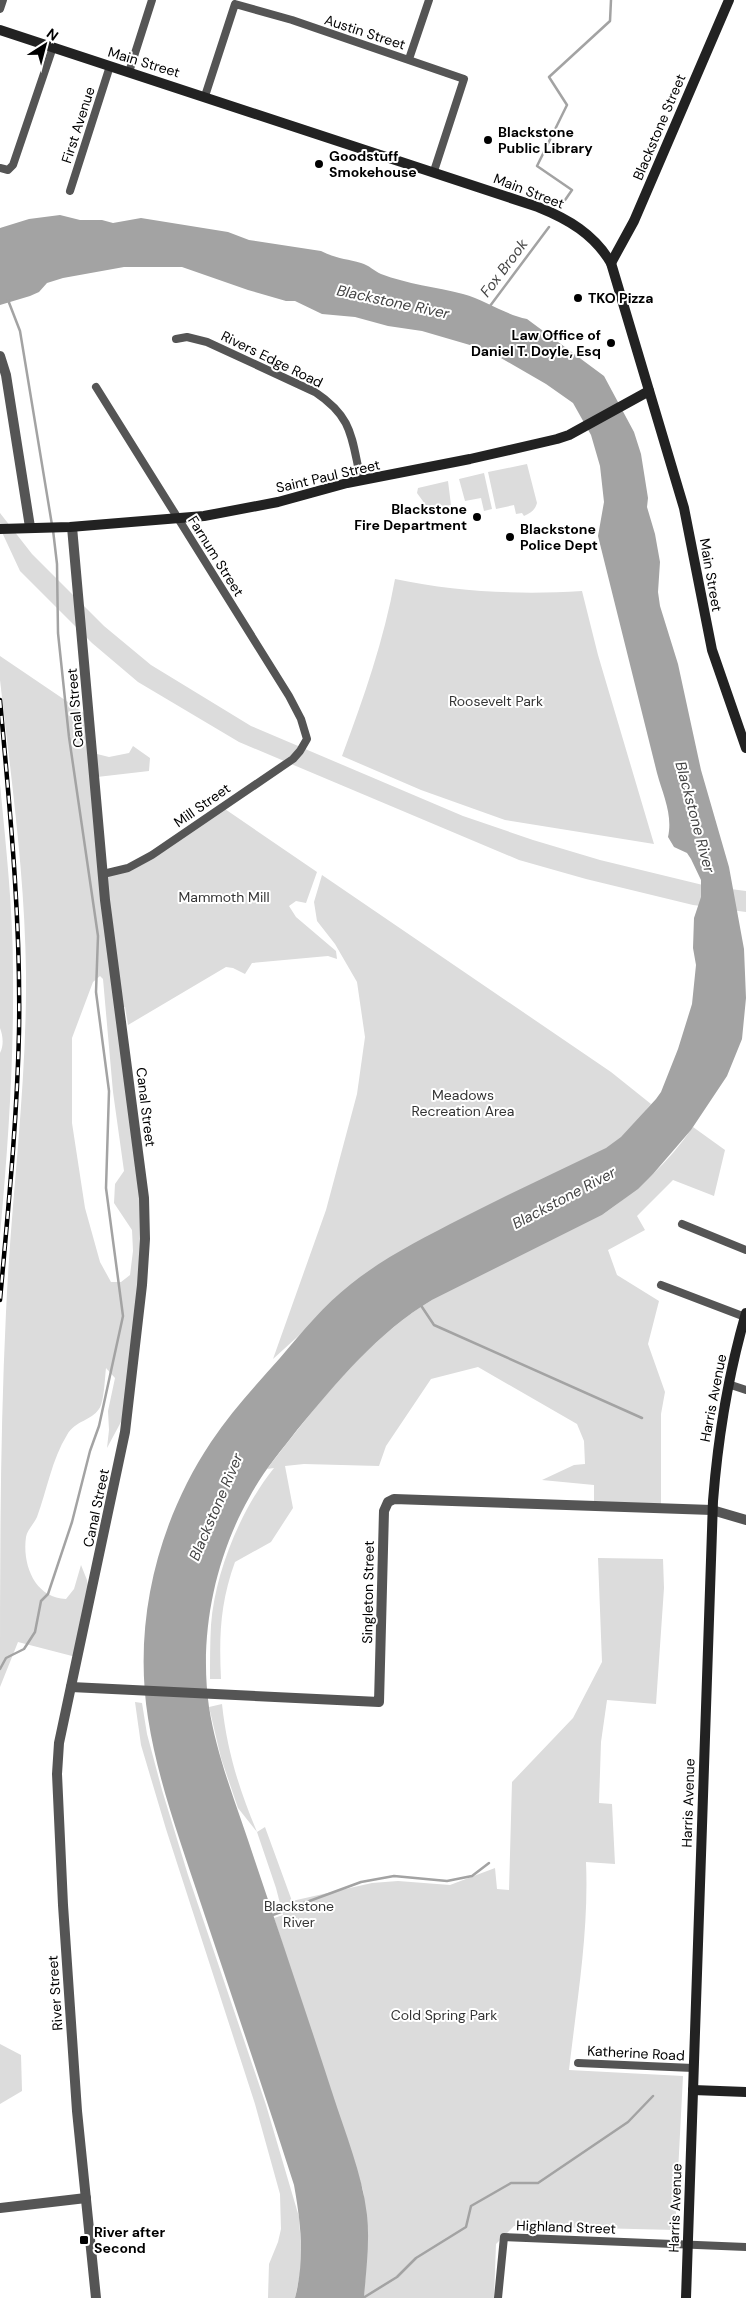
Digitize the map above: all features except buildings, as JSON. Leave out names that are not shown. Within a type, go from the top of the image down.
[{"type":"main road","name":"Blackstone Street","points":[[611,263],[634,221],[730,0]]},
{"type":"main road","name":"Main Street","points":[[0,30],[434,171],[557,215],[587,234],[598,244],[611,263],[684,508],[710,643],[746,748]]},
{"type":"main road","name":"Saint Paul Street","points":[[0,529],[72,527],[204,516],[278,502],[361,480],[470,460],[545,443],[569,435],[649,391]]},
{"type":"main road","name":"Harris Avenue","points":[[686,2298],[712,1510],[718,1441],[728,1384],[746,1315]]},
{"type":"main road","points":[[693,2090],[746,2092]]},
{"type":"street","points":[[0,9],[3,0]]},
{"type":"street","points":[[129,72],[152,0]]},
{"type":"street","points":[[409,59],[429,0]]},
{"type":"street","name":"Austin Street","points":[[205,96],[235,2],[464,79],[434,171]]},
{"type":"street","points":[[0,168],[8,170],[13,164],[53,47]]},
{"type":"street","name":"First Avenue","points":[[70,192],[110,66]]},
{"type":"street","name":"Rivers Edge Road","points":[[176,338],[196,338],[206,342],[315,392],[329,401],[341,412],[348,427],[361,480]]},
{"type":"street","points":[[0,356],[6,374],[30,528]]},
{"type":"street","name":"Farnum Street","points":[[96,387],[289,696],[305,730],[306,742]]},
{"type":"street","name":"Canal Street","points":[[72,527],[103,874],[144,1198],[145,1239],[125,1432],[72,1687]]},
{"type":"street","name":"Mill Street","points":[[103,874],[128,868],[152,855],[293,759],[306,742]]},
{"type":"street","points":[[682,1224],[746,1250]]},
{"type":"street","points":[[661,1285],[746,1315]]},
{"type":"street","points":[[728,1384],[746,1390]]},
{"type":"street","name":"Singleton Street","points":[[72,1687],[379,1702],[384,1511],[388,1502],[394,1499],[712,1510]]},
{"type":"street","points":[[712,1510],[746,1520]]},
{"type":"street","name":"River Street","points":[[72,1687],[59,1743],[58,1774],[68,1984],[77,2111],[96,2298]]},
{"type":"street","name":"Katherine Road","points":[[578,2063],[693,2068]]},
{"type":"street","points":[[0,2208],[86,2198]]},
{"type":"street","name":"Highland Street","points":[[498,2298],[504,2237],[688,2245]]},
{"type":"street","points":[[688,2245],[746,2247]]},
{"type":"green space","points":[[527,464],[537,503],[534,509],[524,516],[522,513],[516,514],[514,505],[496,509],[488,472]]},
{"type":"green space","points":[[484,473],[492,509],[484,511],[481,498],[465,501],[459,479]]},
{"type":"green space","points":[[448,481],[451,505],[430,509],[430,516],[425,504],[417,493],[418,488]]},
{"type":"green space","points":[[0,513],[32,554],[104,626],[151,665],[251,726],[463,816],[533,840],[600,860],[707,886],[746,891],[746,912],[693,905],[586,879],[519,860],[239,742],[138,682],[92,643],[20,571],[0,528]]},
{"type":"green space","name":"Roosevelt Park","points":[[395,579],[465,590],[535,593],[582,591],[598,655],[654,844],[505,820],[421,790],[342,756],[373,668]]},
{"type":"green space","name":"Mammoth Mill","points":[[0,656],[90,717],[93,753],[109,757],[129,753],[133,746],[150,758],[149,771],[97,777],[103,870],[119,871],[222,807],[317,872],[306,903],[296,901],[289,906],[296,917],[336,951],[337,959],[328,956],[252,963],[245,974],[226,967],[128,1025],[125,1007],[117,1009],[145,1238],[122,1420],[107,1448],[109,1430],[108,1411],[115,1378],[106,1368],[101,1406],[96,1413],[75,1426],[67,1435],[54,1464],[37,1517],[26,1537],[25,1548],[29,1569],[33,1578],[46,1593],[66,1599],[74,1589],[81,1565],[89,1591],[76,1657],[18,1642],[0,1687],[4,1359],[8,1270],[24,1058],[26,973],[20,863],[0,680]],"holes":[[[100,976],[103,979],[113,1092],[124,1171],[115,1184],[114,1203],[132,1230],[133,1251],[130,1275],[121,1282],[111,1282],[100,1262],[85,1208],[72,1123],[72,1038],[93,982]]]},
{"type":"green space","points":[[0,784],[13,949],[13,1039],[6,1170],[0,1235],[0,1053],[3,1040],[0,1028]]},
{"type":"green space","name":"Meadows Recreation Area","points":[[322,875],[611,1072],[651,1104],[627,1133],[605,1151],[306,1329],[273,1359],[326,1210],[357,1094],[365,1037],[357,982],[335,944],[317,921],[314,902]]},
{"type":"green space","points":[[693,1127],[725,1150],[714,1196],[673,1180],[637,1216],[645,1230],[608,1250],[617,1275],[659,1301],[648,1344],[665,1392],[661,1414],[661,1509],[594,1508],[594,1485],[542,1480],[574,1465],[585,1464],[584,1441],[577,1424],[478,1367],[431,1379],[386,1446],[379,1466],[304,1464],[285,1466],[293,1508],[271,1542],[235,1562],[223,1606],[220,1649],[221,1679],[210,1679],[211,1625],[214,1605],[224,1563],[232,1542],[251,1502],[274,1468],[267,1469],[342,1377],[385,1334],[432,1300],[602,1215],[615,1206],[663,1164]]},
{"type":"green space","name":"Cold Spring Park","points":[[598,1558],[663,1559],[664,1588],[656,1704],[607,1700],[601,1742],[599,1803],[612,1804],[615,1864],[586,1862],[584,1940],[569,2070],[683,2076],[675,2230],[514,2226],[496,2244],[494,2298],[364,2298],[368,2234],[363,2190],[274,1918],[283,1915],[257,1832],[265,1827],[292,1901],[372,1883],[398,1881],[450,1885],[495,1868],[497,1889],[509,1890],[512,1782],[573,1718],[602,1662]]},
{"type":"green space","points":[[135,1702],[142,1703],[147,1734],[162,1790],[188,1875],[266,2105],[299,2217],[302,2264],[295,2298],[268,2298],[269,2264],[281,2229],[280,2194],[255,2104],[166,1829],[141,1745]]},
{"type":"green space","points":[[222,1704],[227,1738],[235,1770],[257,1832],[238,1808],[221,1758],[209,1707]]},
{"type":"green space","points":[[0,2044],[21,2055],[22,2091],[0,2104]]},
{"type":"water","name":"Blackstone River","points":[[60,215],[80,220],[102,220],[113,223],[141,218],[228,232],[249,240],[321,251],[364,264],[378,273],[391,277],[471,297],[527,319],[604,376],[634,432],[641,454],[648,498],[647,507],[655,534],[660,562],[658,592],[660,606],[678,664],[701,770],[729,867],[744,949],[746,998],[742,1039],[727,1076],[691,1130],[638,1189],[602,1215],[432,1300],[412,1313],[376,1343],[327,1394],[265,1471],[237,1522],[218,1573],[208,1626],[206,1654],[209,1707],[217,1746],[229,1785],[357,2168],[367,2215],[368,2236],[364,2298],[295,2298],[300,2269],[301,2242],[294,2185],[178,1835],[152,1742],[144,1682],[144,1646],[147,1610],[154,1575],[163,1540],[176,1506],[192,1473],[211,1442],[244,1399],[322,1310],[364,1274],[405,1248],[480,1209],[606,1148],[621,1137],[656,1099],[661,1092],[678,1049],[692,1004],[696,965],[693,948],[694,918],[701,897],[701,880],[687,853],[674,847],[668,837],[667,805],[657,773],[598,536],[604,502],[600,466],[591,435],[573,403],[546,384],[487,350],[422,331],[388,326],[355,317],[322,314],[295,301],[286,301],[248,290],[182,267],[124,267],[63,278],[47,283],[39,292],[30,296],[0,305],[0,228],[29,219]]},
{"type":"waterway","name":"Fox Brook","points":[[563,203],[572,190],[537,166],[567,105],[549,77],[610,21],[611,0]]},
{"type":"waterway","name":"Fox Brook","points":[[490,306],[549,227]]},
{"type":"waterway","points":[[8,300],[20,331],[52,525]]},
{"type":"waterway","points":[[0,1669],[6,1658],[24,1649],[35,1632],[41,1601],[48,1594],[72,1522],[90,1451],[99,1426],[123,1316],[106,1188],[109,1091],[96,992],[98,936],[69,737],[58,633],[57,564],[53,530]]},
{"type":"waterway","points":[[420,1304],[434,1325],[642,1418]]},
{"type":"waterway","points":[[304,1903],[361,1882],[394,1876],[447,1881],[472,1876],[489,1863]]},
{"type":"waterway","points":[[270,1916],[292,1908]]},
{"type":"waterway","points":[[363,2298],[397,2277],[416,2258],[466,2227],[471,2206],[511,2183],[538,2183],[628,2122],[653,2096]]},
{"type":"railway","points":[[0,700],[14,866],[19,990],[19,1032],[12,1166],[0,1300]]},
{"type":"place","name":"Blackstone Public Library","points":[[488,140]]},
{"type":"place","name":"Goodstuff Smokehouse","points":[[319,164]]},
{"type":"place","name":"TKO Pizza","points":[[578,298]]},
{"type":"place","name":"Law Office of Daniel T. Doyle, Esq","points":[[611,343]]},
{"type":"place","name":"Blackstone Fire Department","points":[[477,517]]},
{"type":"place","name":"Blackstone Police Dept","points":[[510,537]]},
{"type":"place","name":"River after Second","points":[[84,2240]]}]
